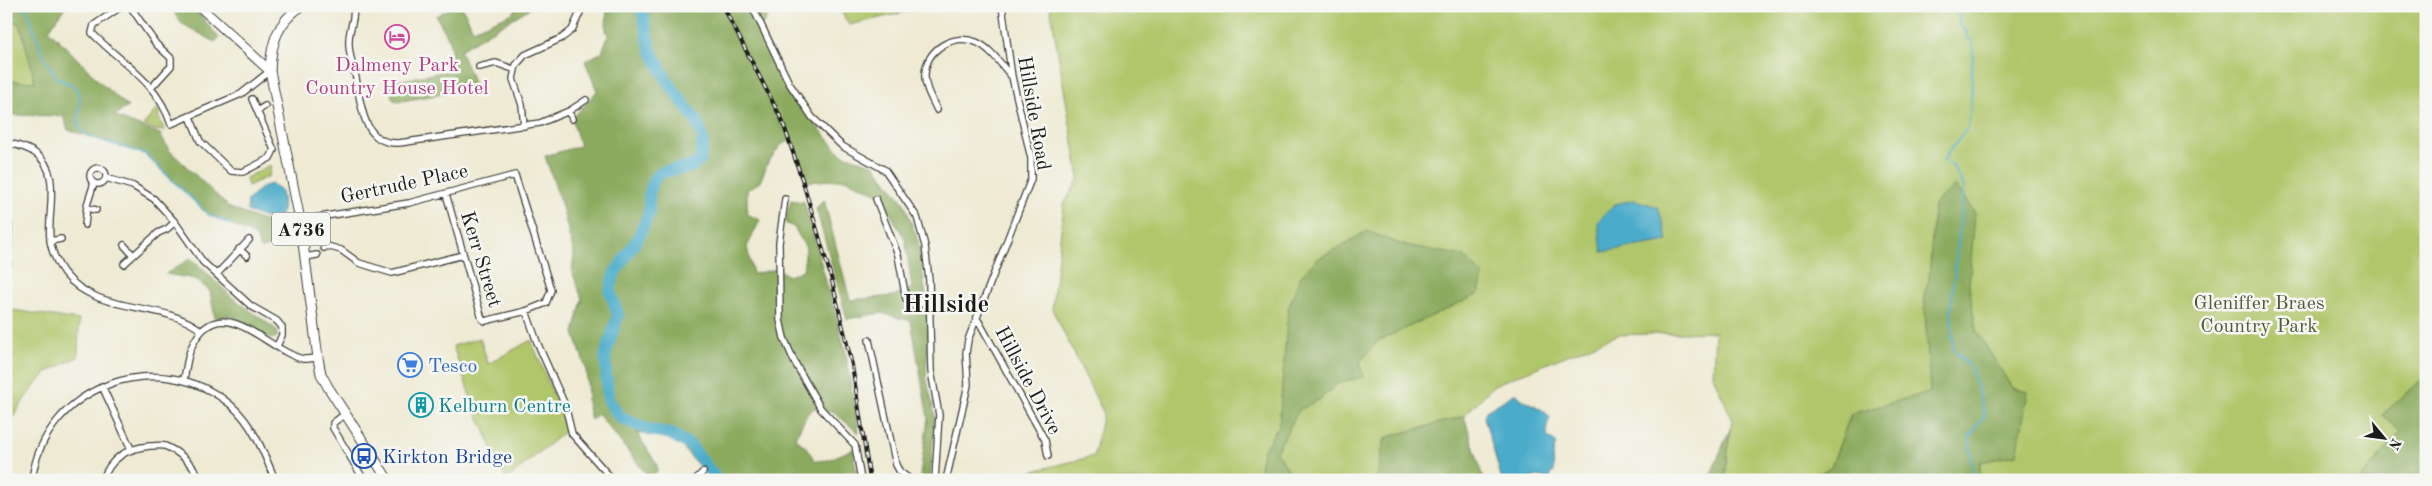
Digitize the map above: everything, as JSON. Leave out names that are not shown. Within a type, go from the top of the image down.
[{"type":"main road","points":[[199,6],[270,71]]},
{"type":"main road","name":"A736","points":[[301,6],[291,14],[277,31],[271,55],[270,71],[300,220],[318,358],[321,374],[388,480]]},
{"type":"street","points":[[122,6],[94,25],[92,33],[152,87],[162,103],[171,124],[241,94],[270,71]]},
{"type":"street","points":[[130,6],[156,44],[172,58],[171,66],[152,87]]},
{"type":"street","points":[[353,6],[354,17],[349,48],[365,122],[379,139],[390,143],[399,143],[524,126],[548,121],[569,112],[586,100]]},
{"type":"street","points":[[524,126],[522,105],[513,79],[514,69],[525,55],[562,38],[572,30],[583,6]]},
{"type":"street","points":[[752,6],[769,45],[789,83],[812,117],[842,146],[885,170],[910,204],[917,217],[925,246],[930,302],[932,371],[939,415],[935,480]]},
{"type":"street","name":"Hillside Road","points":[[946,480],[968,385],[967,347],[1031,180],[1030,158],[1012,77],[1002,6]]},
{"type":"street","points":[[937,110],[937,102],[927,87],[925,74],[927,61],[935,50],[944,44],[956,40],[974,41],[989,51],[1012,77]]},
{"type":"street","points":[[479,67],[496,63],[514,69]]},
{"type":"street","points":[[190,117],[205,147],[232,171],[239,173],[270,158],[274,150],[252,99]]},
{"type":"street","points":[[257,111],[265,106]]},
{"type":"street","points":[[569,112],[572,119]]},
{"type":"street","points":[[6,142],[36,153],[50,174],[50,241],[56,259],[64,273],[86,292],[110,302],[168,313],[186,320],[202,331]]},
{"type":"street","points":[[96,168],[104,170],[106,178],[101,184],[94,183],[90,179],[90,174],[96,168]]},
{"type":"street","name":"Gertrude Place","points":[[300,220],[409,203],[515,175],[551,290],[546,303],[526,311]]},
{"type":"street","points":[[106,178],[144,192],[175,222],[203,262],[251,306],[277,321],[282,327],[282,335],[277,346]]},
{"type":"street","points":[[85,225],[87,208],[94,183]]},
{"type":"street","name":"Kerr Street","points":[[446,194],[482,319],[485,322],[526,311]]},
{"type":"street","points":[[786,199],[779,243],[780,320],[784,338],[794,361],[821,409],[855,445],[858,452],[861,480]]},
{"type":"street","points":[[879,202],[898,255],[906,299],[912,305],[930,302]]},
{"type":"street","points":[[87,208],[96,210]]},
{"type":"street","points":[[6,217],[9,224],[8,264],[6,268]]},
{"type":"street","points":[[124,264],[158,233],[167,230],[175,222]]},
{"type":"street","points":[[50,241],[61,240]]},
{"type":"street","points":[[217,274],[249,240]]},
{"type":"street","points":[[124,245],[133,255]]},
{"type":"street","points":[[324,248],[327,246],[341,250],[359,263],[392,274],[463,254]]},
{"type":"street","points":[[239,249],[247,256]]},
{"type":"street","points":[[305,257],[317,254]]},
{"type":"street","points":[[526,311],[537,342],[565,405],[572,434],[614,480]]},
{"type":"street","name":"Hillside Drive","points":[[978,320],[1045,440],[1048,456]]},
{"type":"street","points":[[184,380],[192,347],[202,331],[215,324],[232,321],[303,359],[318,358]]},
{"type":"street","points":[[869,340],[896,465],[905,477],[911,480]]},
{"type":"street","points":[[32,480],[38,455],[58,419],[88,393],[120,380],[142,376],[184,380],[211,391],[232,406],[257,439],[275,480]]},
{"type":"street","points":[[102,386],[131,449]]},
{"type":"street","points":[[345,414],[333,423],[333,428],[364,480]]},
{"type":"street","points":[[103,480],[114,460],[131,449],[163,446],[181,454],[194,467],[202,480]]},
{"type":"street","points":[[695,480],[704,472]]},
{"type":"green space","points":[[6,6],[66,6],[49,30],[101,83],[128,107],[114,116],[160,134],[169,150],[230,208],[263,221],[296,227],[300,241],[260,249],[256,236],[208,214],[145,154],[68,130],[63,116],[6,115],[6,81],[35,82],[20,23],[6,22]]},
{"type":"green space","points":[[170,6],[193,6],[219,38],[215,42],[181,23]]},
{"type":"green space","points":[[455,6],[462,6],[473,30],[511,14],[519,6],[532,7],[460,50],[476,88],[397,102],[392,98],[390,83],[454,69],[449,39],[436,16]]},
{"type":"green space","points":[[607,6],[769,6],[765,23],[759,26],[789,91],[841,154],[874,165],[904,203],[918,241],[929,318],[926,376],[935,416],[930,479],[920,475],[928,418],[911,321],[881,313],[847,319],[816,208],[824,200],[850,300],[893,296],[912,288],[905,239],[879,194],[845,179],[806,182],[792,140],[782,144],[768,162],[760,182],[747,190],[747,214],[760,220],[747,247],[753,274],[777,269],[789,276],[803,270],[806,248],[794,227],[785,223],[791,200],[804,202],[845,349],[859,433],[831,410],[823,417],[816,407],[808,413],[795,438],[806,447],[815,461],[828,460],[853,449],[857,480],[711,480],[676,440],[637,433],[657,465],[657,471],[651,480],[598,414],[591,420],[586,399],[588,397],[586,369],[574,333],[582,299],[572,271],[574,254],[561,203],[545,156],[580,146],[572,119],[597,91],[585,61],[602,52],[609,33],[606,31]]},
{"type":"green space","points":[[838,6],[932,6],[849,25]]},
{"type":"green space","name":"Gleniffer Braes Country Park","points":[[1050,6],[2426,6],[2426,480],[1936,480],[1851,414],[1831,467],[1808,480],[1725,480],[1730,429],[1733,421],[1713,376],[1715,332],[1617,335],[1494,385],[1464,416],[1385,438],[1376,480],[1014,480],[1013,476],[1094,456],[1103,412],[1052,309],[1064,204],[1079,178]]},
{"type":"green space","points":[[6,22],[20,22],[36,82],[6,81]]},
{"type":"green space","points":[[157,109],[165,131],[155,130],[143,125]]},
{"type":"green space","points":[[271,165],[269,176],[248,186],[246,178]]},
{"type":"green space","points":[[1955,185],[1975,213],[1969,285],[1976,330],[2012,388],[2028,392],[2017,455],[1980,462],[1980,480],[1808,480],[1831,467],[1851,414],[1930,392],[1924,294],[1929,280],[1934,204]]},
{"type":"green space","points":[[1367,231],[1400,244],[1464,256],[1483,275],[1479,294],[1378,341],[1360,362],[1363,377],[1340,382],[1320,399],[1299,410],[1276,452],[1293,476],[1291,480],[1258,480],[1263,451],[1279,425],[1288,309],[1300,277],[1316,260]]},
{"type":"green space","points":[[191,258],[233,298],[277,330],[277,337],[271,339],[230,315],[215,319],[210,291],[195,279],[166,274]]},
{"type":"green space","points":[[6,309],[79,320],[78,357],[47,372],[28,394],[6,428]]},
{"type":"green space","points":[[480,338],[488,364],[531,340],[563,418],[565,431],[506,480],[472,402],[453,346]]},
{"type":"green space","points":[[2426,376],[2426,480],[2360,480],[2401,431],[2382,415]]},
{"type":"green space","points":[[1464,416],[1484,480],[1376,480],[1385,438]]},
{"type":"green space","points":[[1730,429],[1725,480],[1709,480],[1709,479]]},
{"type":"water","points":[[271,184],[280,189],[281,193],[282,208],[279,218],[271,220],[247,211],[248,200],[262,187]]},
{"type":"water","points":[[1635,200],[1658,207],[1668,241],[1602,252],[1598,221],[1615,204]]},
{"type":"water","points":[[1516,393],[1523,400],[1542,410],[1550,418],[1547,425],[1547,437],[1556,443],[1553,454],[1554,472],[1550,474],[1551,480],[1538,476],[1527,480],[1502,480],[1484,417],[1486,411]]},
{"type":"waterway","points":[[26,6],[43,55],[56,77],[75,87],[80,98],[78,124],[81,130],[94,138],[145,154],[208,214],[230,224]]},
{"type":"waterway","points":[[641,6],[650,48],[666,79],[697,122],[703,139],[700,161],[690,167],[662,172],[654,179],[649,195],[649,213],[638,238],[614,274],[610,292],[618,315],[605,356],[608,399],[619,417],[649,430],[669,433],[690,445],[717,480]]},
{"type":"waterway","points":[[1958,6],[1960,19],[1958,25],[1967,31],[1966,35],[1973,44],[1971,106],[1968,127],[1943,160],[1953,166],[1964,187],[1951,307],[1953,349],[1971,368],[1985,415],[1969,437],[1974,480]]},
{"type":"railway","points":[[723,6],[782,120],[802,179],[831,277],[852,365],[870,480]]},
{"type":"place","name":"Dalmeny Park Country House Hotel","points":[[397,37]]},
{"type":"place","name":"Tesco","points":[[410,365]]},
{"type":"place","name":"Kelburn Centre","points":[[421,405]]},
{"type":"place","name":"Kirkton Bridge","points":[[364,456]]},
{"type":"district","name":"Hillside","points":[[946,303]]}]
